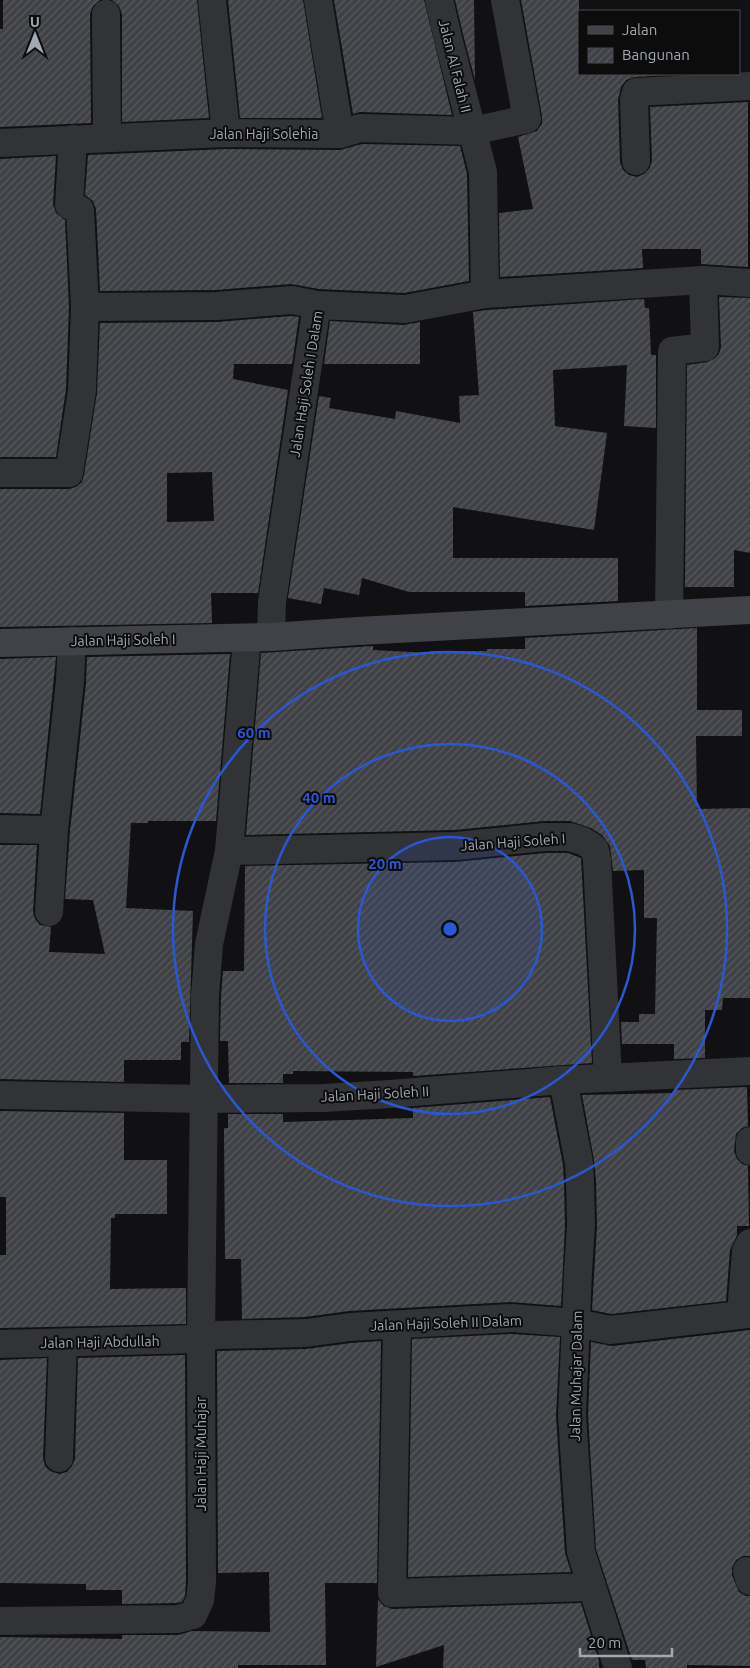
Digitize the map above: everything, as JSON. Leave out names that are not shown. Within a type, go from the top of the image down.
[{"type":"street","points":[[212,0],[226,133]]},
{"type":"street","points":[[318,0],[340,134]]},
{"type":"street","name":"Jalan Al Falah II","points":[[439,0],[483,172],[485,294]]},
{"type":"street","name":"Jalan Haji Solehia","points":[[0,143],[226,133],[340,134],[360,128],[472,131],[527,119],[505,0]]},
{"type":"street","points":[[106,14],[107,138]]},
{"type":"street","points":[[636,161],[634,99],[636,92],[750,86]]},
{"type":"street","points":[[0,474],[69,473],[82,391],[85,307],[80,210],[68,205],[73,139]]},
{"type":"street","points":[[669,615],[672,351],[705,347],[703,280]]},
{"type":"street","name":"Jalan Haji Soleh I Dalam","points":[[259,638],[272,602],[317,305],[405,309],[485,294],[703,280],[750,282]]},
{"type":"street","points":[[85,307],[217,306],[292,300],[317,305]]},
{"type":"street","name":"Jalan Haji Soleh I","points":[[0,642],[259,638],[407,628],[750,610]]},
{"type":"street","points":[[204,1099],[205,996],[209,944],[230,851],[259,638]]},
{"type":"street","points":[[49,912],[54,830],[70,682],[72,641]]},
{"type":"street","points":[[0,829],[54,830]]},
{"type":"street","name":"Jalan Haji Soleh I","points":[[230,851],[456,846],[544,837],[570,837],[583,841],[595,850],[597,860],[608,1078]]},
{"type":"street","name":"Jalan Haji Soleh II","points":[[0,1095],[204,1099],[324,1098],[563,1080],[750,1071]]},
{"type":"street","name":"Jalan Muhajar Dalam","points":[[563,1080],[579,1163],[581,1225],[572,1414],[581,1552],[618,1668]]},
{"type":"street","name":"Jalan Haji Muhajar","points":[[0,1621],[178,1619],[193,1615],[200,1600],[202,1582],[201,1340],[204,1099]]},
{"type":"street","points":[[750,1141],[750,1151]]},
{"type":"street","points":[[745,1314],[746,1251],[750,1243]]},
{"type":"street","name":"Jalan Haji Soleh II Dalam","points":[[201,1340],[217,1335],[306,1333],[350,1327],[512,1318],[576,1323],[610,1330],[745,1314]]},
{"type":"street","points":[[397,1325],[392,1593],[592,1587]]},
{"type":"street","name":"Jalan Haji Abdullah","points":[[0,1344],[201,1340]]},
{"type":"street","points":[[59,1458],[63,1342]]},
{"type":"building","points":[[3,0],[100,0],[93,6],[90,14],[91,123],[0,127],[0,29],[3,29]]},
{"type":"building","points":[[112,0],[197,0],[209,118],[122,122],[122,14],[119,6]]},
{"type":"building","points":[[228,0],[303,0],[322,118],[240,118]]},
{"type":"building","points":[[334,0],[424,0],[452,115],[360,112],[353,114]]},
{"type":"building","points":[[455,0],[474,0],[475,80],[464,38]]},
{"type":"building","points":[[521,0],[579,0],[578,75],[668,75],[635,77],[626,80],[621,87],[618,100],[620,162],[623,170],[629,175],[637,177],[644,174],[650,168],[652,160],[650,107],[748,102],[748,267],[701,264],[701,249],[642,249],[643,268],[500,277],[499,213],[533,209],[518,137],[537,131],[542,124]]},
{"type":"building","points":[[362,144],[460,146],[467,174],[469,281],[404,293],[319,289],[291,284],[216,290],[100,291],[96,209],[93,201],[85,195],[88,155],[226,149],[340,150]]},
{"type":"building","points":[[56,156],[53,204],[56,213],[65,220],[69,307],[66,389],[56,457],[0,457],[0,159]]},
{"type":"building","points":[[719,297],[750,298],[750,553],[734,550],[734,587],[685,587],[687,365],[707,362],[719,354],[721,347]]},
{"type":"building","points":[[644,299],[645,308],[649,308],[651,355],[656,355],[656,428],[624,426],[627,365],[553,370],[555,426],[607,433],[594,530],[453,507],[453,558],[618,558],[618,601],[525,606],[525,592],[409,592],[362,578],[359,595],[324,588],[321,604],[288,598],[319,396],[331,398],[329,408],[395,419],[396,411],[460,423],[459,396],[479,395],[473,312]]},
{"type":"building","points":[[299,317],[292,364],[234,364],[233,379],[288,390],[258,593],[211,593],[212,623],[0,627],[0,489],[69,489],[76,487],[82,482],[97,393],[100,323],[217,322]],"holes":[[[212,472],[214,521],[167,522],[167,473]]]},
{"type":"building","points":[[330,321],[404,325],[420,322],[420,364],[324,364]]},
{"type":"building","points":[[697,628],[697,710],[742,710],[742,736],[696,736],[697,809],[750,808],[750,998],[723,998],[722,1010],[705,1010],[705,1058],[674,1059],[674,1044],[622,1044],[621,1022],[639,1022],[639,1014],[655,1014],[657,918],[644,918],[644,870],[613,871],[610,846],[602,835],[591,828],[570,821],[544,821],[455,830],[246,835],[261,653],[373,646],[373,650],[430,653],[430,651],[525,649],[525,638]]},
{"type":"building","points":[[230,654],[216,821],[148,821],[148,823],[131,823],[126,908],[193,911],[189,1042],[181,1042],[181,1060],[124,1060],[124,1082],[0,1079],[0,845],[37,845],[33,912],[35,919],[40,925],[51,927],[49,952],[105,954],[93,900],[65,899],[87,657]]},
{"type":"building","points":[[56,657],[40,814],[0,813],[0,659]]},
{"type":"building","points":[[545,853],[568,853],[581,858],[592,1063],[413,1076],[413,1072],[293,1071],[293,1074],[283,1074],[283,1083],[229,1083],[228,1041],[220,1041],[221,997],[223,971],[244,971],[245,866],[456,862]]},
{"type":"building","points":[[747,1087],[748,1126],[742,1128],[736,1134],[734,1151],[737,1159],[742,1164],[748,1166],[749,1226],[737,1226],[737,1235],[730,1250],[726,1301],[611,1314],[592,1310],[597,1226],[596,1181],[582,1095],[674,1093],[674,1090]]},
{"type":"building","points":[[550,1097],[563,1165],[564,1182],[565,1225],[561,1306],[511,1302],[349,1311],[305,1317],[242,1319],[241,1259],[225,1259],[224,1128],[228,1128],[228,1114],[283,1114],[283,1122],[413,1118],[413,1108]]},
{"type":"building","points":[[0,1111],[124,1113],[124,1160],[167,1160],[167,1214],[115,1214],[115,1218],[111,1218],[110,1289],[186,1288],[186,1324],[0,1328],[0,1255],[6,1255],[6,1197],[0,1197]]},
{"type":"building","points":[[750,1330],[750,1556],[743,1556],[736,1560],[732,1568],[732,1575],[739,1592],[750,1596],[750,1666],[687,1665],[687,1668],[646,1668],[645,1660],[632,1660],[596,1549],[588,1415],[591,1342],[612,1346]]},
{"type":"building","points":[[512,1334],[560,1337],[556,1416],[565,1553],[571,1572],[408,1577],[412,1339]]},
{"type":"building","points":[[381,1341],[377,1583],[325,1583],[326,1665],[238,1665],[238,1668],[0,1668],[0,1637],[122,1639],[122,1635],[178,1635],[192,1631],[270,1632],[269,1572],[218,1573],[217,1351],[306,1349]]},
{"type":"building","points":[[185,1355],[186,1581],[185,1596],[182,1602],[122,1604],[122,1590],[86,1590],[86,1584],[0,1583],[0,1360],[47,1358],[43,1458],[45,1466],[50,1471],[59,1474],[67,1472],[75,1459],[78,1358]]},
{"type":"building","points":[[378,1600],[384,1606],[392,1609],[581,1603],[599,1661],[599,1668],[443,1668],[444,1645],[376,1667]]}]
